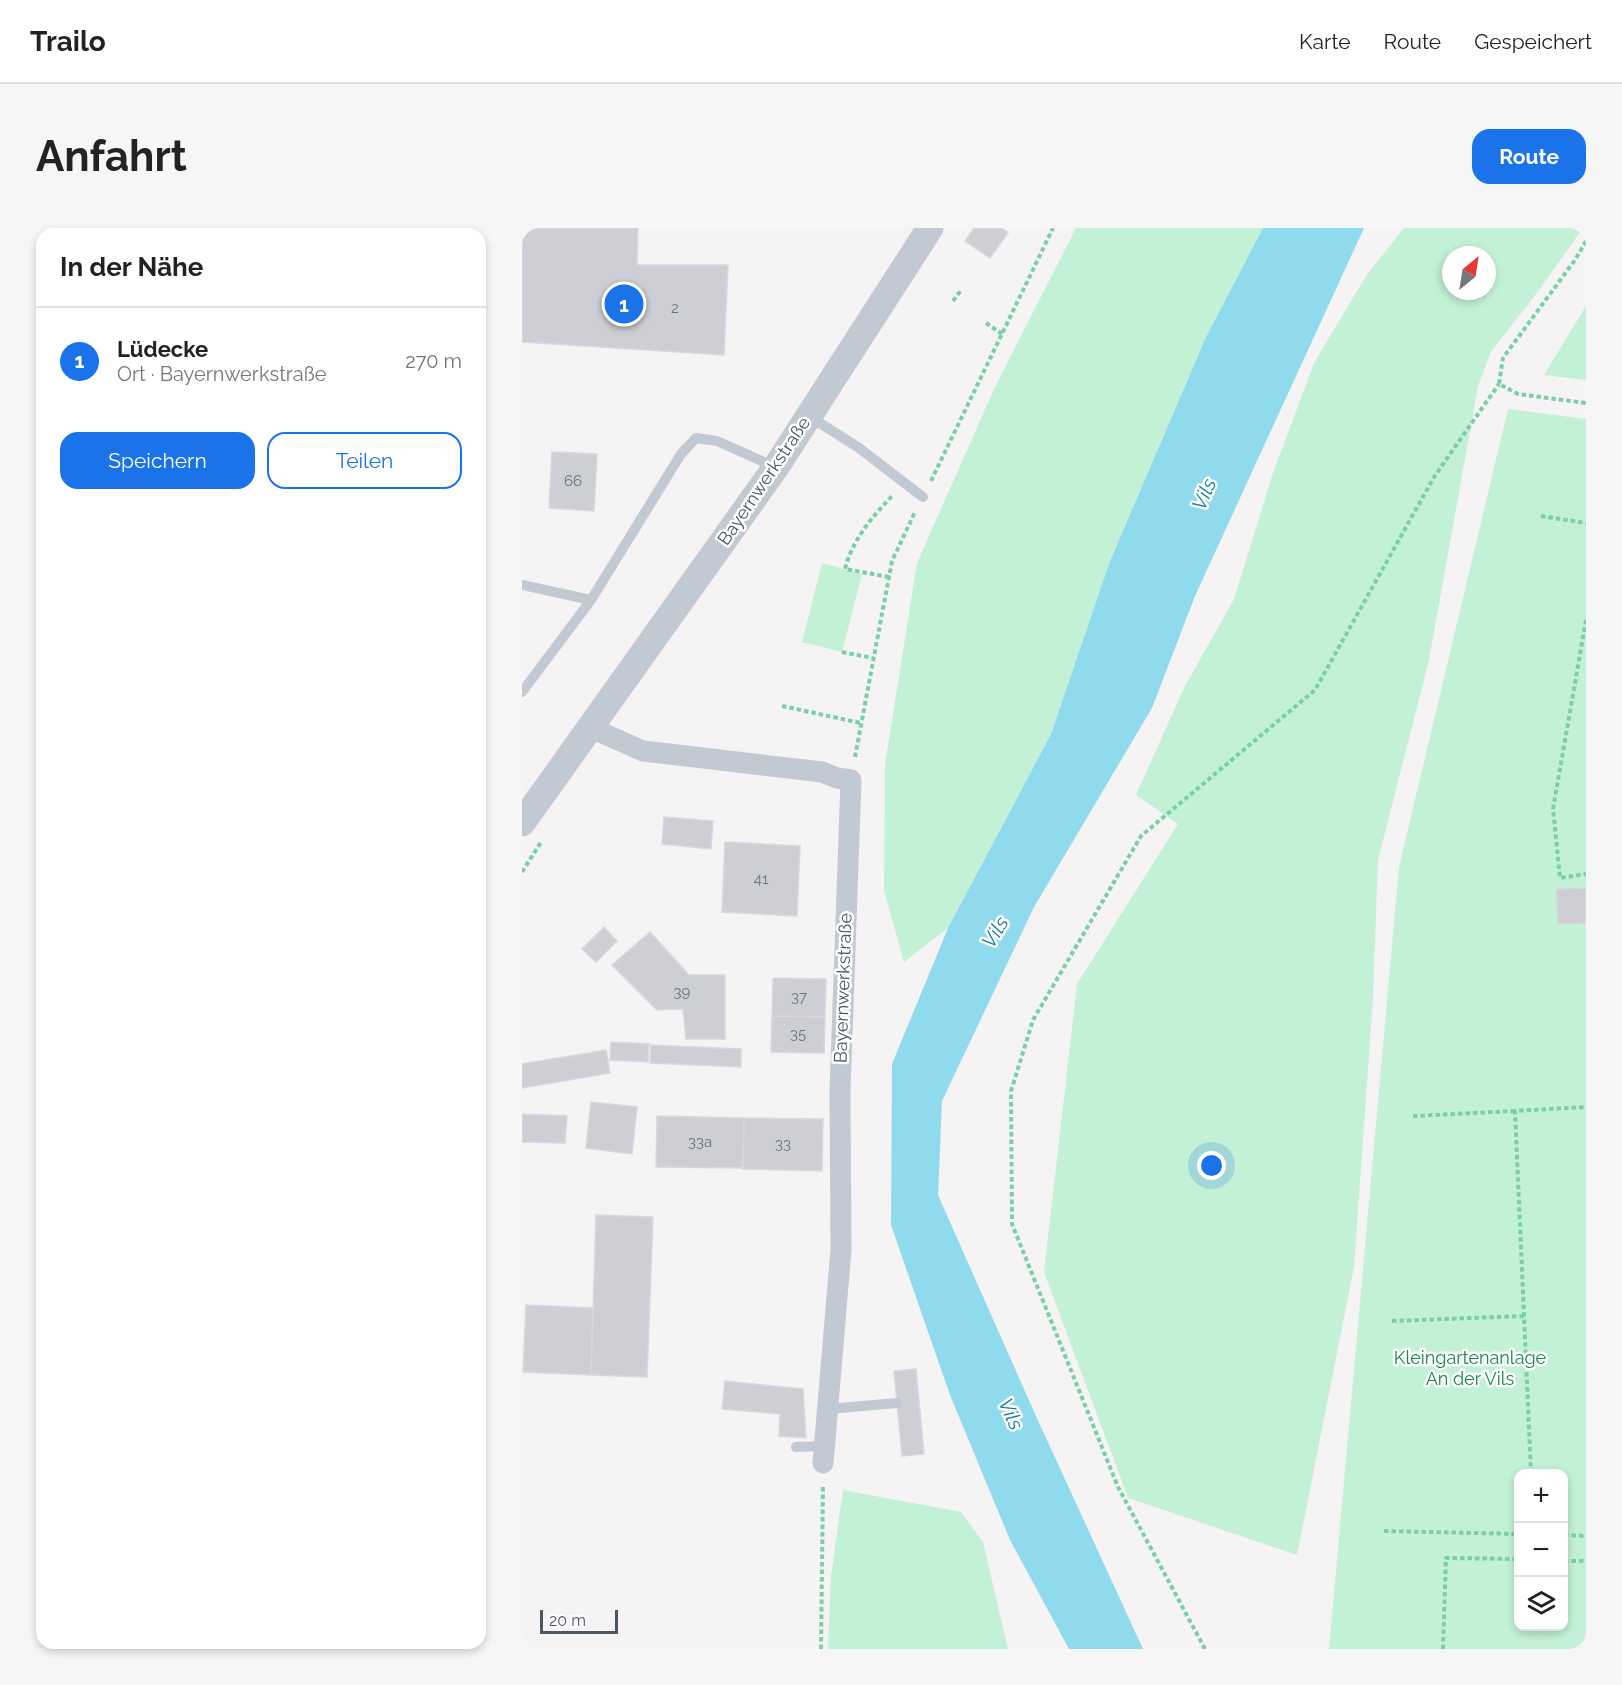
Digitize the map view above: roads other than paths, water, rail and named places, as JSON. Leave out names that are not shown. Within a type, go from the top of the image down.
[{"type":"street","name":"Bayernwerkstraße","points":[[522,823],[776,467],[930,228]]},
{"type":"street","name":"Bayernwerkstraße","points":[[591,728],[643,752],[822,772],[851,780],[840,1091],[842,1250],[824,1455]]},
{"type":"lane","points":[[809,416],[859,448],[923,497]]},
{"type":"lane","points":[[522,692],[591,600],[681,454],[696,438],[717,441],[776,467]]},
{"type":"lane","points":[[522,585],[591,600]]},
{"type":"lane","points":[[828,1409],[897,1403]]},
{"type":"lane","points":[[796,1448],[824,1455]]},
{"type":"water","name":"Vils","points":[[1263,228],[1364,228],[1195,596],[1152,708],[1034,907],[942,1101],[938,1195],[1143,1649],[1069,1649],[1010,1540],[950,1395],[891,1225],[892,1064],[948,928],[1051,734],[1110,561],[1206,337]]},
{"type":"place","name":"Lüdecke","points":[[624,304]]},
{"type":"park label","name":"Kleingartenanlage An der Vils","points":[[1470,1368]]}]
